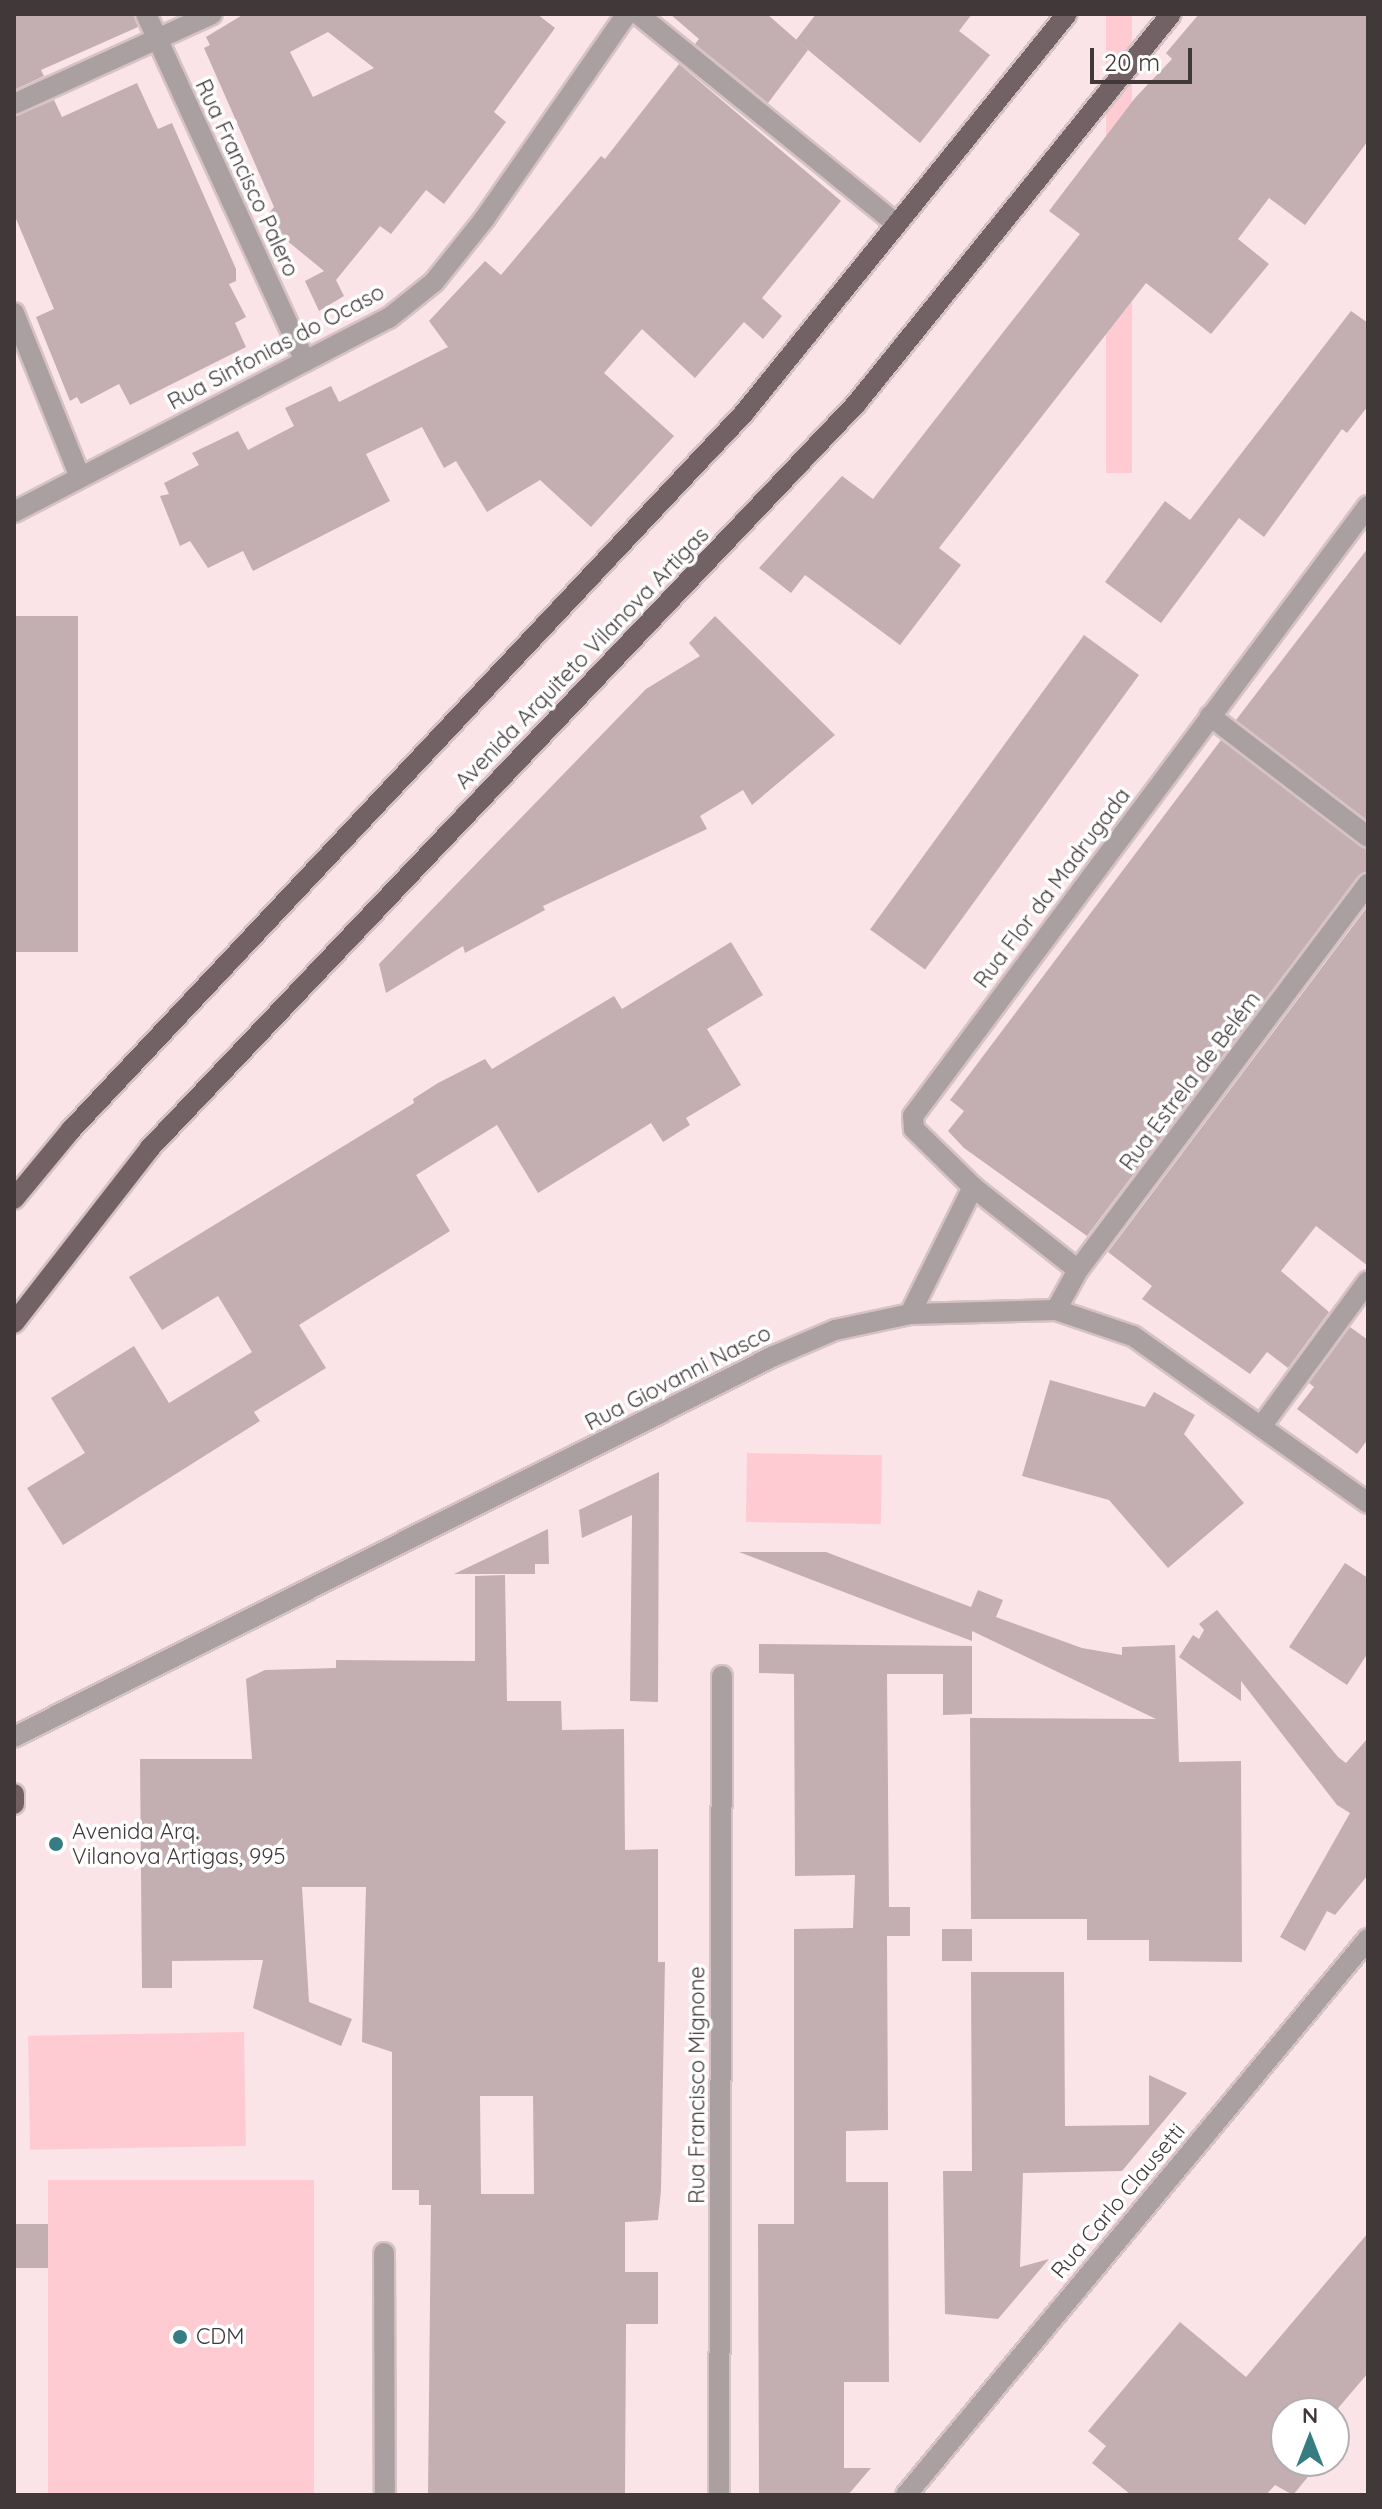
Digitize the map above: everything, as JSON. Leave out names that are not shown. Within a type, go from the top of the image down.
[{"type":"main road","points":[[14,1199],[71,1130],[744,413],[1067,14]]},
{"type":"main road","name":"Avenida Arquiteto Vilanova Artigas","points":[[14,1323],[150,1148],[856,404],[1171,14]]},
{"type":"main road","points":[[14,1794],[14,1804]]},
{"type":"street","name":"Rua Francisco Palero","points":[[146,14],[305,361]]},
{"type":"street","points":[[14,104],[212,14]]},
{"type":"street","name":"Rua Sinfonias do Ocaso","points":[[14,512],[389,318],[434,282],[485,218],[627,14]]},
{"type":"street","points":[[638,14],[896,224]]},
{"type":"street","points":[[14,313],[80,477]]},
{"type":"street","name":"Rua Flor da Madrugada","points":[[1078,1270],[973,1187],[914,1129],[913,1116],[1368,506]]},
{"type":"street","points":[[1210,716],[1368,837]]},
{"type":"street","name":"Rua Estrela de Belém","points":[[1056,1310],[1078,1270],[1368,884]]},
{"type":"street","points":[[910,1314],[973,1187]]},
{"type":"street","points":[[1263,1424],[1368,1281]]},
{"type":"street","name":"Rua Giovanni Nasco","points":[[14,1737],[774,1356],[835,1330],[910,1314],[1056,1310],[1133,1336],[1263,1424],[1368,1503]]},
{"type":"street","name":"Rua Francisco Mignone","points":[[719,2495],[722,1676]]},
{"type":"street","name":"Rua Carlo Clausetti","points":[[906,2495],[1368,1939]]},
{"type":"street","points":[[384,2253],[385,2495]]},
{"type":"shaded area","points":[[1106,14],[1132,14],[1132,473],[1106,473]]},
{"type":"shaded area","points":[[747,1453],[882,1455],[881,1524],[746,1522]]},
{"type":"shaded area","points":[[244,2032],[246,2146],[30,2150],[28,2036]]},
{"type":"shaded area","name":"CDM","points":[[48,2180],[314,2180],[314,2495],[48,2495]]},
{"type":"building","points":[[14,14],[133,14],[138,27],[41,70],[44,76],[14,90]]},
{"type":"building","points":[[244,14],[537,14],[555,28],[494,112],[506,122],[444,204],[426,190],[391,234],[380,226],[336,280],[344,296],[319,311],[305,281],[324,271],[263,221],[274,207],[204,48],[210,45],[206,37]],"holes":[[[328,32],[374,68],[313,97],[290,52]]]},
{"type":"building","points":[[670,14],[767,14],[808,50],[768,103],[695,44],[699,39]]},
{"type":"building","points":[[816,14],[972,14],[959,31],[990,55],[920,143],[796,40]]},
{"type":"building","points":[[1199,14],[1368,14],[1368,141],[1305,225],[1269,198],[1238,239],[1269,264],[1211,334],[1146,283],[939,548],[961,565],[900,645],[805,575],[791,593],[759,568],[842,476],[873,499],[1080,234],[1049,211],[1135,98],[1172,59],[1166,53]]},
{"type":"building","points":[[679,64],[841,201],[762,298],[782,316],[763,339],[744,322],[695,378],[642,329],[604,373],[674,436],[591,527],[540,480],[487,512],[456,461],[444,468],[422,427],[366,454],[390,501],[253,571],[243,551],[208,568],[190,541],[180,546],[160,496],[169,494],[164,483],[199,465],[192,453],[238,431],[248,450],[294,426],[285,408],[331,386],[339,402],[448,347],[429,321],[485,261],[501,275],[601,156],[605,159]]},
{"type":"building","points":[[137,83],[158,129],[172,123],[236,269],[236,281],[229,284],[246,317],[235,323],[246,347],[130,405],[119,384],[81,404],[77,397],[70,401],[36,317],[54,309],[14,214],[14,117],[54,100],[62,117]]},
{"type":"building","points":[[1351,311],[1368,323],[1368,406],[1347,433],[1342,429],[1264,537],[1239,518],[1161,623],[1105,582],[1165,501],[1190,520]]},
{"type":"building","points":[[1368,548],[1368,821],[1236,720]]},
{"type":"building","points":[[14,616],[78,616],[78,952],[14,952]]},
{"type":"building","points":[[715,616],[835,735],[752,805],[743,790],[700,816],[707,829],[543,906],[545,910],[465,953],[463,946],[386,993],[379,964],[646,689],[700,656],[689,643]]},
{"type":"building","points":[[1084,635],[1139,675],[925,969],[870,929]]},
{"type":"building","points":[[1221,740],[1368,850],[1368,871],[1358,876],[1087,1236],[964,1148],[948,1131],[964,1111],[950,1100]]},
{"type":"building","points":[[1368,906],[1368,1266],[1316,1226],[1281,1271],[1329,1312],[1288,1368],[1267,1352],[1250,1374],[1142,1299],[1152,1286],[1108,1252]]},
{"type":"building","points":[[731,942],[763,995],[707,1029],[741,1085],[686,1118],[690,1125],[663,1142],[651,1123],[538,1193],[497,1125],[416,1175],[450,1231],[299,1325],[326,1368],[254,1412],[260,1421],[63,1545],[27,1488],[85,1453],[51,1398],[134,1346],[169,1403],[252,1352],[218,1296],[162,1330],[129,1277],[414,1103],[413,1099],[438,1083],[485,1059],[492,1069],[614,996],[622,1009]]},
{"type":"building","points":[[1350,1327],[1368,1340],[1368,1439],[1357,1454],[1297,1409],[1314,1387],[1309,1383]]},
{"type":"building","points":[[1050,1380],[1145,1407],[1154,1392],[1195,1415],[1184,1434],[1244,1503],[1168,1568],[1109,1500],[1022,1476]]},
{"type":"building","points":[[659,1472],[658,1702],[630,1701],[632,1515],[582,1538],[579,1510]]},
{"type":"building","points":[[548,1529],[549,1564],[535,1564],[535,1574],[454,1574]]},
{"type":"building","points":[[739,1552],[826,1552],[971,1607],[978,1590],[1003,1600],[996,1617],[1082,1648],[1122,1655],[1122,1647],[1175,1645],[1179,1762],[1241,1761],[1242,1962],[1149,1961],[1149,1940],[1087,1940],[1087,1919],[971,1919],[970,1718],[1156,1719],[972,1631],[972,1641]]},
{"type":"building","points":[[1345,1563],[1368,1578],[1368,1653],[1347,1685],[1289,1647]]},
{"type":"building","points":[[505,1575],[507,1701],[561,1701],[562,1730],[624,1729],[625,1850],[658,1849],[658,1962],[665,1962],[661,2190],[658,2220],[625,2222],[625,2272],[658,2272],[658,2324],[626,2324],[625,2495],[428,2495],[431,2205],[419,2205],[419,2190],[392,2190],[392,2052],[362,2042],[366,1887],[302,1887],[309,2002],[352,2019],[341,2046],[253,2008],[263,1960],[172,1961],[172,1988],[142,1988],[140,1759],[252,1759],[246,1679],[265,1670],[336,1668],[336,1660],[475,1661],[475,1576]],"holes":[[[480,2096],[533,2096],[534,2194],[481,2194]]]},
{"type":"building","points":[[1217,1610],[1338,1757],[1346,1763],[1368,1738],[1368,1875],[1335,1915],[1327,1911],[1305,1951],[1280,1937],[1350,1813],[1337,1805],[1241,1681],[1241,1701],[1179,1657],[1193,1635],[1199,1639],[1204,1630],[1199,1624]]},
{"type":"building","points":[[759,1644],[972,1646],[972,1714],[943,1715],[943,1674],[887,1674],[889,1907],[910,1907],[910,1936],[887,1936],[888,2130],[846,2131],[846,2182],[888,2182],[889,2382],[844,2382],[844,2468],[871,2468],[848,2495],[759,2495],[758,2224],[794,2224],[794,1929],[853,1928],[855,1875],[795,1876],[794,1674],[759,1673]]},
{"type":"building","points":[[942,1929],[972,1929],[972,1961],[942,1961]]},
{"type":"building","points":[[971,1972],[1064,1972],[1065,2126],[1149,2125],[1149,2075],[1187,2093],[1122,2171],[1023,2173],[1020,2267],[1049,2259],[998,2319],[945,2314],[943,2171],[972,2171]]},
{"type":"building","points":[[14,2224],[48,2224],[48,2268],[14,2268]]},
{"type":"building","points":[[1368,2233],[1368,2373],[1348,2397],[1270,2397],[1270,2477],[1308,2477],[1293,2495],[1275,2485],[1266,2495],[1131,2495],[1092,2463],[1106,2446],[1088,2431],[1180,2322],[1246,2377]]},
{"type":"place","name":"Avenida Arq. Vilanova Artigas, 995","points":[[56,1844]]},
{"type":"place","name":"CDM","points":[[180,2337]]}]
